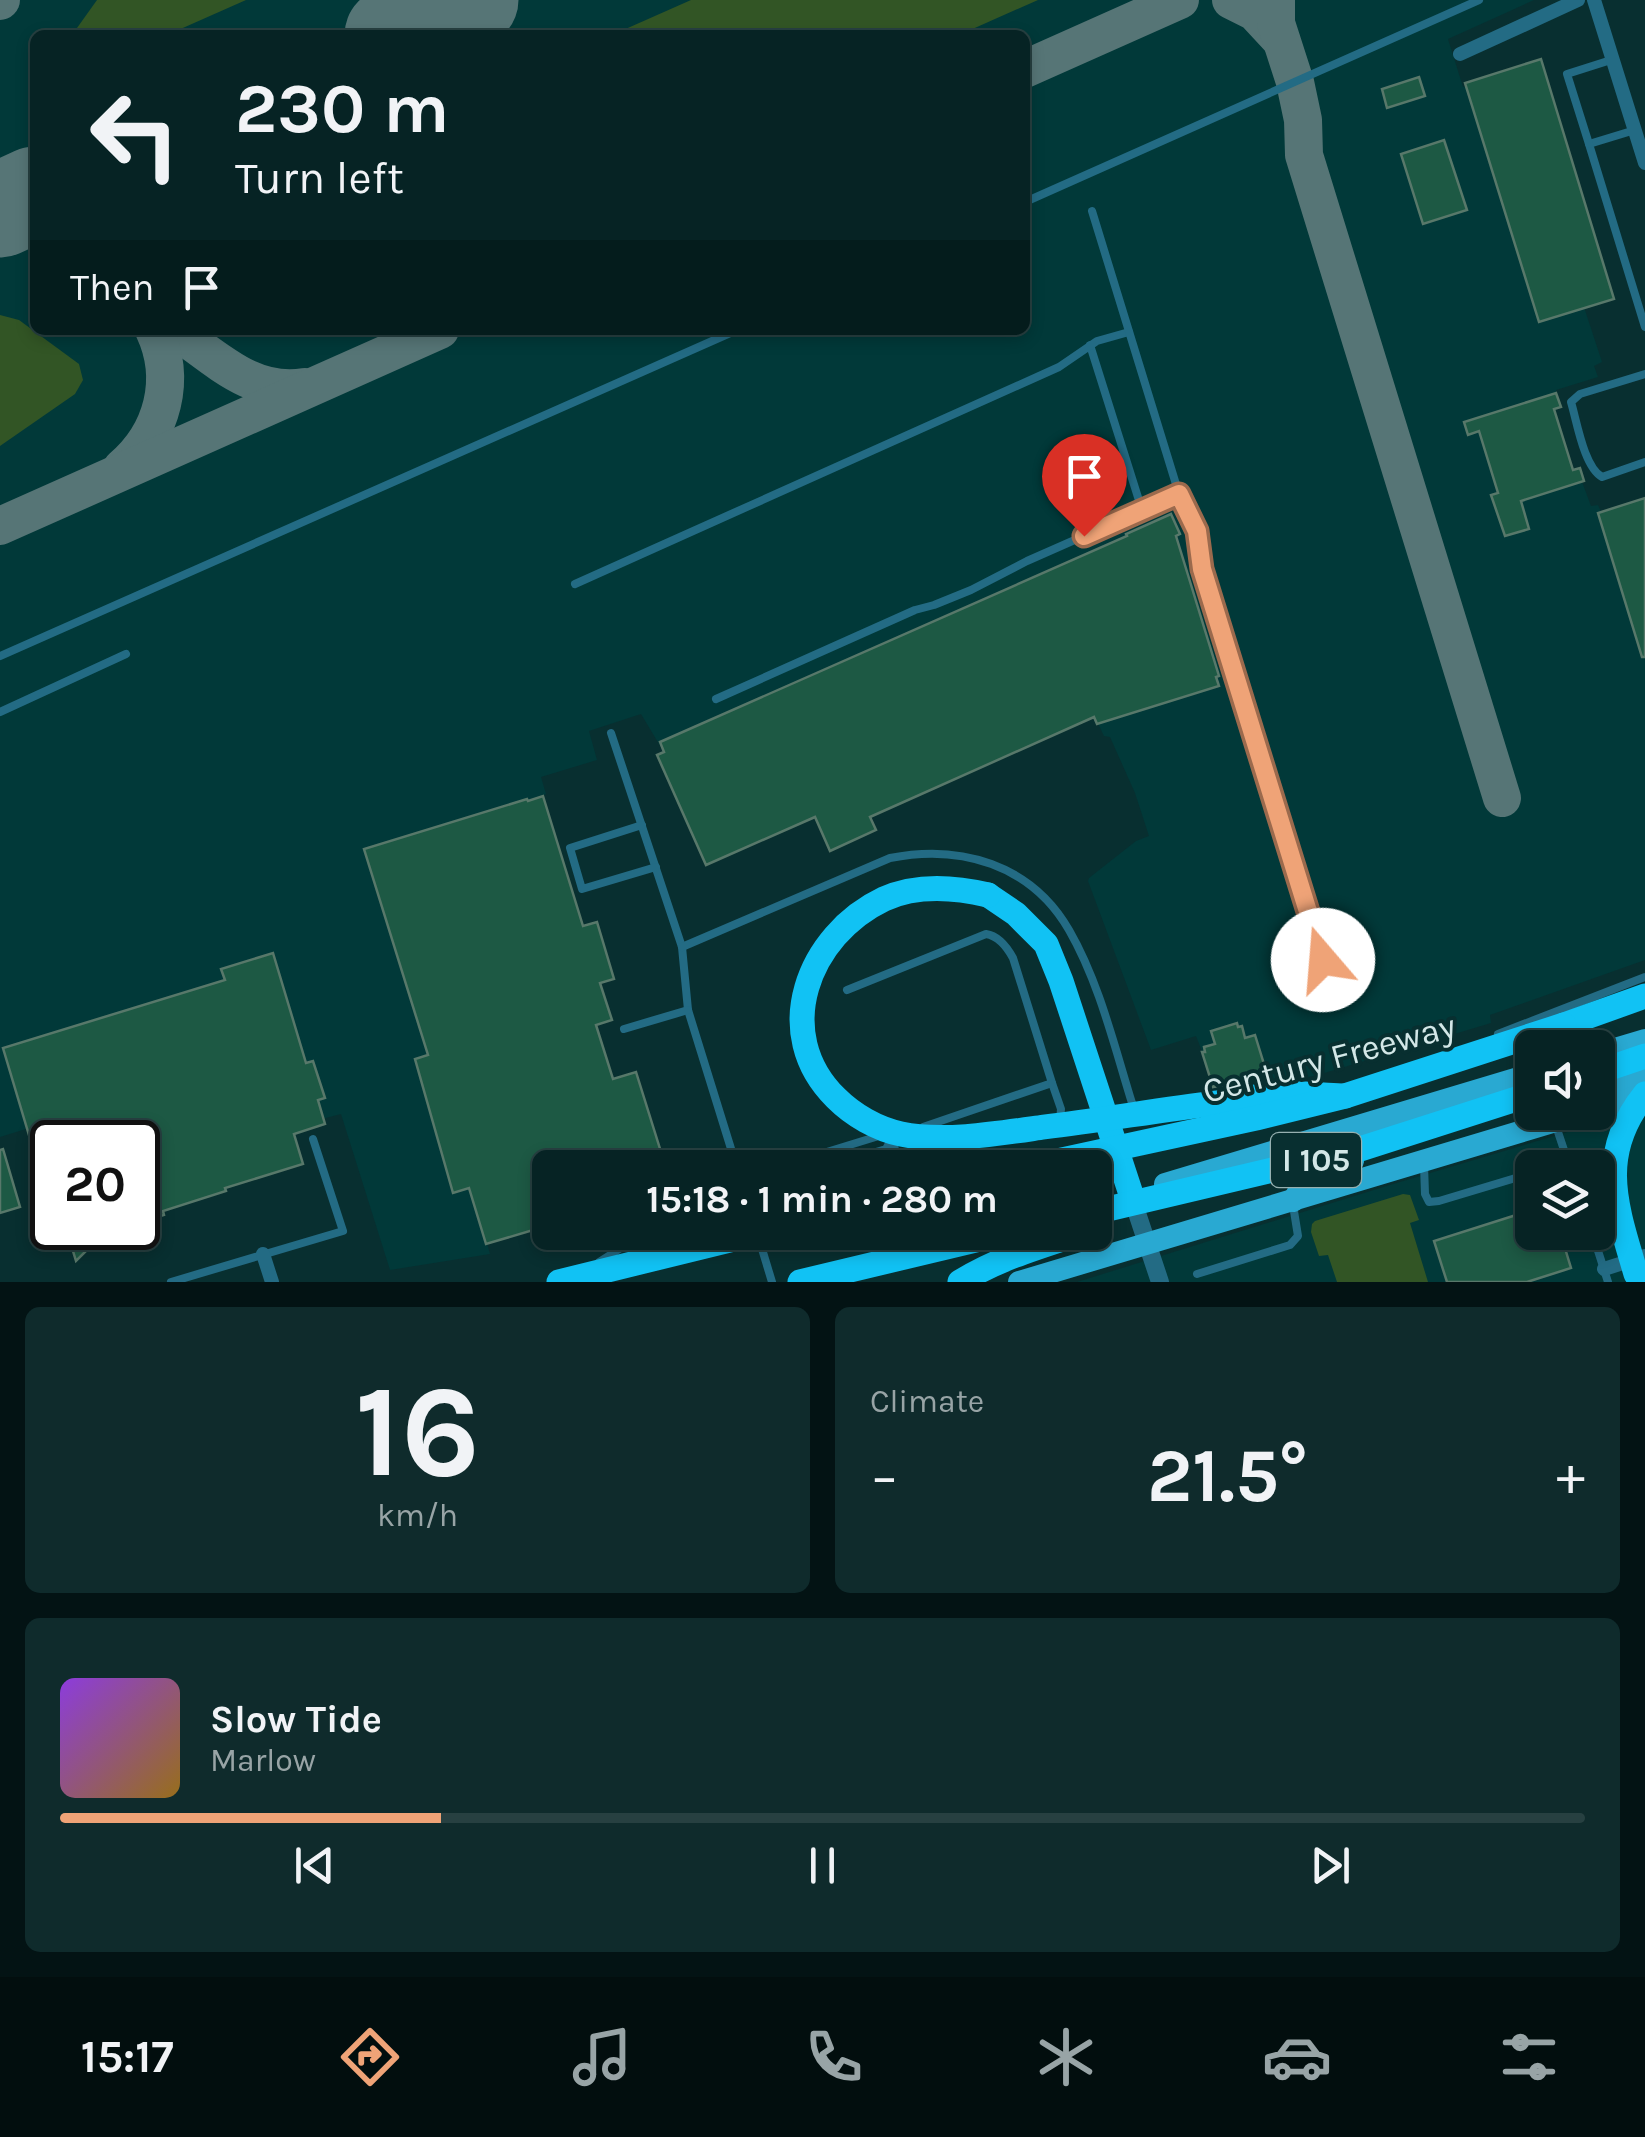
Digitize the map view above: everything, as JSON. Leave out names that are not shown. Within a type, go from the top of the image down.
[{"type":"highway","points":[[1131,1194],[1061,981],[1046,944],[1016,914],[988,895],[955,887],[920,889],[886,898],[852,919],[829,942],[811,972],[802,1004],[803,1036],[810,1062],[826,1089],[846,1109],[872,1124],[902,1134],[990,1134],[1277,1094],[1346,1090]]},
{"type":"highway","name":"Century Freeway","points":[[1109,1150],[1256,1118],[1564,1025],[1645,996]]},
{"type":"highway","points":[[1615,1066],[1645,1056]]},
{"type":"highway","points":[[1639,1282],[1622,1223],[1614,1162],[1630,1113],[1645,1094]]},
{"type":"highway","name":"I 105","points":[[1112,1205],[1357,1150],[1515,1099]]},
{"type":"highway","points":[[1112,1224],[1357,1150]]},
{"type":"highway","points":[[559,1282],[688,1250]]},
{"type":"highway","points":[[800,1282],[934,1250]]},
{"type":"highway","points":[[960,1282],[1027,1250]]},
{"type":"main road","points":[[1615,1049],[1645,1040]]},
{"type":"main road","points":[[1615,1082],[1645,1072]]},
{"type":"main road","points":[[1112,1202],[1515,1079]]},
{"type":"main road","points":[[1615,1104],[1645,1094]]},
{"type":"main road","points":[[1293,1201],[1304,1181],[1324,1171],[1515,1112]]},
{"type":"main road","points":[[1019,1282],[1424,1162],[1516,1130]]},
{"type":"main road","points":[[854,1282],[953,1250]]},
{"type":"street","points":[[1460,54],[1578,0]]},
{"type":"street","points":[[1594,0],[1645,163]]},
{"type":"street","points":[[1131,1194],[1160,1282]]},
{"type":"street","points":[[263,1254],[272,1282]]},
{"type":"street","points":[[1606,1275],[1645,1256]]},
{"type":"lane","points":[[1030,200],[1478,0]]},
{"type":"lane","points":[[1613,59],[1567,74],[1645,327]]},
{"type":"lane","points":[[1590,144],[1634,130]]},
{"type":"lane","points":[[1092,211],[1179,494],[1197,531],[1202,569],[1334,996]]},
{"type":"lane","points":[[575,584],[1042,375],[1097,341],[1129,332]]},
{"type":"lane","points":[[0,656],[725,335]]},
{"type":"lane","points":[[1090,345],[1142,510]]},
{"type":"lane","points":[[1645,374],[1580,394],[1571,402],[1594,472],[1602,476],[1645,462]]},
{"type":"lane","points":[[716,700],[915,610],[971,590],[1179,494]]},
{"type":"lane","points":[[0,712],[126,654]]},
{"type":"lane","points":[[611,733],[682,947],[688,1010],[731,1150]]},
{"type":"lane","points":[[642,826],[570,848],[582,889],[656,867]]},
{"type":"lane","points":[[682,947],[890,858],[918,852],[952,853],[988,862],[1020,877],[1048,902],[1068,928],[1106,1018],[1132,1103],[1144,1118],[1159,1123]]},
{"type":"lane","points":[[848,990],[986,934],[992,935],[1013,958],[1061,1109],[1060,1120],[906,1162],[897,1157],[892,1138]]},
{"type":"lane","points":[[1489,1037],[1645,977]]},
{"type":"lane","points":[[624,1029],[688,1010]]},
{"type":"lane","points":[[1523,1024],[1525,1030]]},
{"type":"lane","points":[[1366,1078],[1455,1050]]},
{"type":"lane","points":[[834,1150],[883,1135],[892,1138],[1052,1083]]},
{"type":"lane","points":[[1232,1111],[1346,1090]]},
{"type":"lane","points":[[883,1150],[892,1138]]},
{"type":"lane","points":[[171,1282],[343,1231],[313,1140]]},
{"type":"lane","points":[[1424,1162],[1429,1202],[1515,1178]]},
{"type":"lane","points":[[1197,1274],[1290,1245],[1298,1236],[1293,1201]]},
{"type":"lane","points":[[569,1282],[618,1250]]},
{"type":"lane","points":[[589,1282],[642,1250]]},
{"type":"lane","points":[[764,1250],[772,1282]]},
{"type":"lane","points":[[1598,1250],[1606,1275]]},
{"type":"shaded area","points":[[0,0],[1534,0],[1448,39],[1463,87],[1508,75],[1602,362],[1594,366],[1598,377],[1556,390],[1556,396],[1548,400],[1574,480],[1581,479],[1591,506],[1598,505],[1602,514],[1645,501],[1645,960],[1490,1015],[1491,1023],[1271,1089],[1254,1038],[1203,1054],[1196,1036],[1151,1050],[1088,881],[1136,841],[1149,836],[1110,737],[1104,736],[1087,701],[665,754],[641,714],[589,731],[597,760],[541,777],[546,794],[542,796],[487,1243],[490,1254],[390,1270],[341,1114],[318,1120],[295,1046],[55,1120],[30,1120],[30,1128],[0,1137]]},
{"type":"shaded area","points":[[1645,1109],[1645,1282],[1077,1282],[1575,1130],[1615,1130],[1615,1118]]},
{"type":"green space","points":[[97,0],[246,0],[178,30],[76,30]]},
{"type":"green space","points":[[691,0],[1038,0],[970,30],[623,30]]},
{"type":"green space","points":[[0,315],[19,320],[30,328],[30,335],[39,335],[79,364],[83,380],[75,394],[0,446]]},
{"type":"green space","points":[[1410,1195],[1419,1220],[1410,1223],[1428,1282],[1337,1282],[1328,1255],[1319,1256],[1312,1224]]},
{"type":"building","points":[[1541,59],[1614,299],[1539,322],[1465,83]]},
{"type":"building","points":[[1419,77],[1425,96],[1387,108],[1382,89]]},
{"type":"building","points":[[1444,140],[1467,210],[1423,224],[1401,154]]},
{"type":"building","points":[[1556,393],[1561,407],[1554,409],[1573,470],[1580,468],[1584,481],[1521,501],[1529,529],[1505,536],[1491,495],[1498,493],[1479,431],[1468,435],[1464,422]]},
{"type":"building","points":[[1645,498],[1645,657],[1642,657],[1598,513]]},
{"type":"building","points":[[1171,514],[1180,534],[1176,536],[1219,686],[1097,724],[1094,717],[870,817],[876,830],[830,851],[815,817],[706,865],[657,755],[664,752],[660,742]]},
{"type":"building","points":[[543,796],[583,926],[597,922],[614,979],[600,983],[612,1020],[596,1025],[613,1079],[636,1072],[660,1150],[532,1150],[532,1230],[486,1244],[469,1188],[453,1193],[415,1059],[428,1055],[364,849]]},
{"type":"building","points":[[273,953],[306,1063],[313,1061],[325,1098],[318,1100],[325,1124],[294,1134],[303,1164],[225,1188],[226,1191],[163,1211],[160,1216],[160,1120],[30,1120],[30,1139],[3,1048],[225,980],[221,969]]},
{"type":"building","points":[[1237,1023],[1245,1038],[1255,1035],[1267,1074],[1213,1087],[1202,1052],[1204,1047],[1215,1044],[1211,1031]]},
{"type":"building","points":[[3,1149],[20,1207],[0,1213],[0,1150]]},
{"type":"building","points":[[1515,1215],[1515,1250],[1566,1250],[1571,1268],[1527,1282],[1447,1282],[1434,1241]]},
{"type":"building","points":[[73,1250],[87,1250],[76,1261]]},
{"type":"taxiway","points":[[1030,67],[1180,0]]},
{"type":"taxiway","points":[[1231,0],[1255,12],[1281,40]]},
{"type":"taxiway","points":[[1276,0],[1276,23],[1303,120],[1304,155],[1502,798]]},
{"type":"taxiway","points":[[0,203],[30,224]]},
{"type":"taxiway","points":[[122,468],[148,439],[162,404],[164,367],[156,335]]},
{"type":"taxiway","points":[[182,335],[251,380],[268,386],[305,387]]},
{"type":"taxiway","points":[[0,526],[429,335]]},
{"type":"runway","points":[[403,30],[471,0]]},
{"type":"runway","points":[[0,210],[30,196]]},
{"type":"route","points":[[1084,536],[1179,494],[1197,531],[1202,569],[1323,960]]}]
